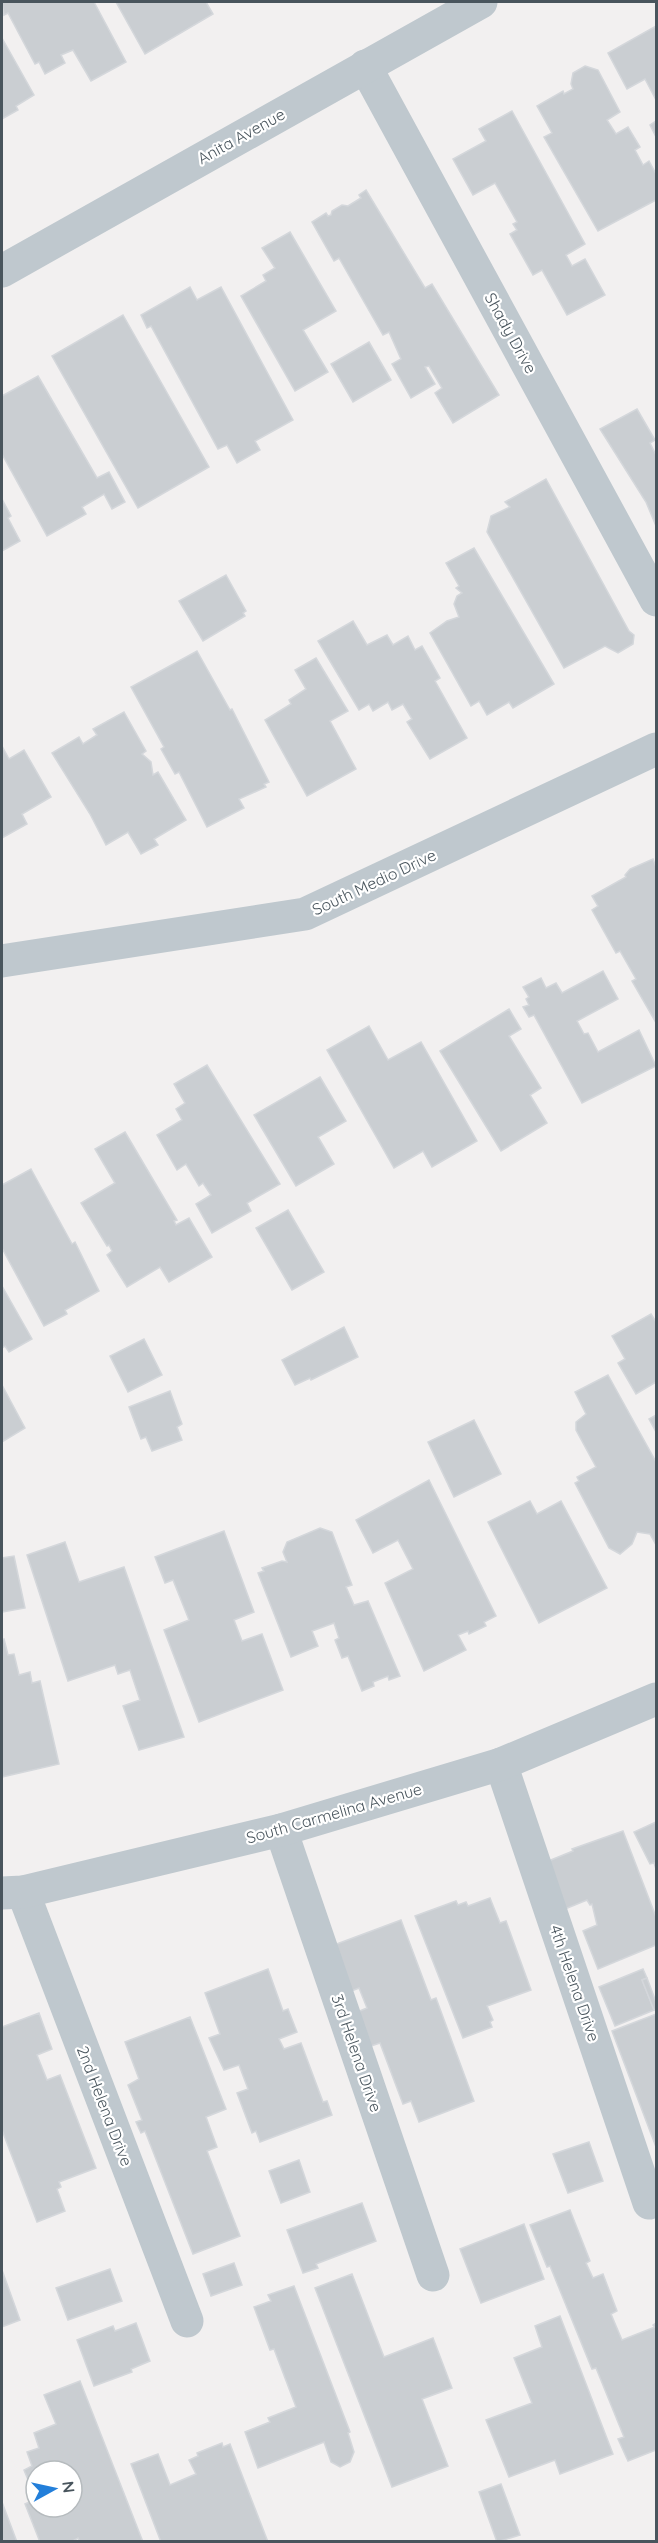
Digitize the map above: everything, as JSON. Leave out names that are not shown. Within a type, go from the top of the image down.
[{"type":"street","name":"Anita Avenue","points":[[2,271],[481,2]]},
{"type":"street","name":"Shady Drive","points":[[365,66],[657,600]]},
{"type":"street","name":"South Medio Drive","points":[[2,961],[305,914],[657,749]]},
{"type":"street","name":"South Carmelina Avenue","points":[[12,1893],[281,1830],[501,1764],[657,1699]]},
{"type":"street","name":"4th Helena Drive","points":[[501,1764],[649,2203]]},
{"type":"street","name":"3rd Helena Drive","points":[[281,1830],[432,2275]]},
{"type":"street","name":"2nd Helena Drive","points":[[12,1893],[187,2320]]},
{"type":"building","points":[[2,2],[94,2],[126,62],[91,81],[73,50],[61,55],[65,63],[45,74],[39,62],[35,64],[8,13],[4,15]]},
{"type":"building","points":[[116,2],[206,2],[213,14],[145,54]]},
{"type":"building","points":[[656,26],[656,100],[645,79],[627,89],[608,53]]},
{"type":"building","points":[[2,38],[34,95],[16,106],[18,110],[2,119]]},
{"type":"building","points":[[585,66],[598,70],[620,112],[607,120],[616,134],[628,127],[640,147],[635,150],[643,165],[649,161],[656,174],[656,200],[598,231],[544,137],[552,133],[537,106],[563,91],[564,94],[573,89],[571,84],[573,73]]},
{"type":"building","points":[[512,111],[585,244],[566,255],[572,266],[585,259],[605,295],[567,315],[542,270],[533,275],[510,234],[517,230],[513,224],[517,222],[495,183],[473,195],[453,159],[486,141],[479,129]]},
{"type":"building","points":[[656,121],[656,137],[650,125]]},
{"type":"building","points":[[366,190],[425,288],[432,284],[499,395],[453,423],[435,393],[442,388],[429,366],[425,367],[435,384],[411,398],[392,364],[401,359],[389,332],[383,335],[339,258],[334,261],[312,222],[326,213],[328,216],[331,215],[332,211],[342,205],[348,206],[361,198],[359,195]]},
{"type":"building","points":[[290,232],[336,311],[303,330],[328,372],[295,391],[241,296],[266,281],[263,275],[275,268],[262,248]]},
{"type":"building","points":[[190,287],[197,300],[221,287],[293,420],[255,441],[260,450],[237,463],[227,445],[218,449],[151,326],[147,328],[141,315]]},
{"type":"building","points":[[123,315],[209,467],[138,508],[52,356]]},
{"type":"building","points":[[369,342],[391,380],[353,402],[331,364]]},
{"type":"building","points":[[38,376],[97,478],[109,472],[125,502],[112,509],[104,494],[82,507],[86,514],[47,536],[2,454],[2,396]]},
{"type":"building","points":[[637,409],[655,440],[650,443],[656,455],[656,526],[646,502],[600,429]]},
{"type":"building","points":[[546,479],[629,631],[634,635],[633,644],[618,653],[605,646],[564,668],[487,532],[491,516],[510,507],[505,502]]},
{"type":"building","points":[[2,499],[11,516],[8,518],[20,541],[2,551]]},
{"type":"building","points":[[474,548],[554,684],[513,708],[509,702],[487,715],[479,701],[471,706],[430,633],[447,621],[459,617],[454,604],[457,596],[462,593],[456,588],[459,586],[446,563]]},
{"type":"building","points":[[226,575],[246,611],[243,613],[245,616],[203,641],[179,601]]},
{"type":"building","points":[[353,621],[367,645],[387,635],[393,645],[408,636],[415,650],[422,646],[440,678],[435,681],[467,738],[430,759],[407,722],[412,719],[403,704],[392,710],[388,702],[373,711],[369,704],[359,710],[318,641]]},
{"type":"building","points":[[197,651],[230,710],[232,709],[269,782],[264,784],[266,787],[239,799],[244,808],[207,827],[179,772],[175,774],[161,749],[164,747],[131,687]]},
{"type":"building","points":[[316,658],[348,711],[330,721],[356,769],[307,796],[265,720],[291,704],[289,700],[306,689],[295,670]]},
{"type":"building","points":[[124,712],[146,751],[142,754],[151,762],[153,775],[158,772],[186,820],[154,839],[158,845],[141,854],[128,832],[106,845],[90,814],[52,753],[79,737],[83,744],[97,735],[93,729]]},
{"type":"building","points":[[2,746],[9,759],[24,750],[51,797],[22,814],[27,824],[2,838]]},
{"type":"building","points":[[653,859],[656,867],[655,1021],[632,981],[636,979],[620,951],[616,953],[592,910],[598,906],[592,896],[626,877],[630,869]]},
{"type":"building","points":[[603,971],[618,999],[577,1021],[584,1034],[588,1033],[598,1052],[639,1030],[656,1066],[582,1103],[534,1015],[529,1017],[523,1007],[529,1005],[526,999],[529,997],[523,987],[541,978],[546,988],[556,983],[562,993]]},
{"type":"building","points":[[509,1009],[521,1029],[509,1036],[541,1088],[530,1095],[547,1123],[501,1151],[440,1051]]},
{"type":"building","points":[[369,1026],[388,1060],[421,1042],[477,1141],[432,1167],[423,1151],[394,1168],[327,1050]]},
{"type":"building","points":[[207,1065],[280,1184],[247,1203],[251,1211],[212,1233],[196,1204],[211,1195],[203,1183],[199,1186],[186,1164],[177,1170],[157,1135],[182,1120],[176,1109],[185,1103],[174,1084]]},
{"type":"building","points":[[320,1077],[346,1121],[318,1137],[334,1164],[296,1186],[254,1115]]},
{"type":"building","points":[[125,1132],[177,1220],[174,1221],[176,1225],[189,1218],[212,1257],[169,1282],[160,1267],[127,1287],[107,1255],[112,1251],[109,1245],[107,1246],[81,1203],[115,1183],[95,1149]]},
{"type":"building","points":[[31,1169],[72,1244],[75,1242],[99,1291],[65,1310],[67,1314],[44,1326],[2,1248],[2,1185]]},
{"type":"building","points":[[288,1210],[324,1272],[292,1290],[256,1228]]},
{"type":"building","points":[[2,1286],[32,1339],[9,1352],[5,1346],[2,1348]]},
{"type":"building","points":[[651,1314],[656,1322],[656,1382],[636,1394],[618,1363],[625,1359],[612,1336]]},
{"type":"building","points":[[344,1327],[358,1357],[311,1380],[310,1378],[295,1385],[282,1360]]},
{"type":"building","points":[[144,1339],[162,1375],[128,1392],[110,1356]]},
{"type":"building","points":[[608,1375],[656,1462],[656,1545],[650,1534],[637,1532],[632,1544],[620,1554],[609,1548],[575,1483],[579,1481],[577,1477],[596,1467],[576,1430],[576,1422],[586,1414],[575,1392]]},
{"type":"building","points":[[2,1385],[25,1428],[2,1442]]},
{"type":"building","points":[[170,1391],[182,1424],[177,1427],[182,1440],[152,1451],[146,1437],[141,1439],[129,1407]]},
{"type":"building","points":[[656,1415],[656,1432],[649,1419]]},
{"type":"building","points":[[474,1420],[501,1474],[454,1497],[428,1442]]},
{"type":"building","points":[[429,1480],[496,1616],[484,1622],[486,1626],[469,1634],[468,1631],[458,1635],[466,1650],[424,1671],[385,1583],[413,1569],[398,1540],[373,1553],[356,1520]]},
{"type":"building","points":[[530,1501],[537,1514],[561,1501],[607,1588],[539,1623],[488,1522]]},
{"type":"building","points":[[320,1528],[332,1532],[352,1585],[346,1587],[354,1605],[368,1601],[400,1676],[389,1680],[388,1676],[373,1682],[374,1686],[362,1691],[348,1656],[342,1658],[335,1640],[339,1638],[334,1623],[312,1631],[318,1646],[291,1657],[258,1573],[264,1571],[262,1568],[282,1561],[287,1562],[283,1552],[287,1542]]},
{"type":"building","points":[[224,1531],[254,1612],[234,1620],[242,1641],[262,1634],[283,1690],[199,1722],[164,1630],[189,1620],[173,1580],[165,1583],[155,1557]]},
{"type":"building","points":[[65,1542],[79,1582],[124,1567],[184,1737],[139,1750],[123,1706],[140,1700],[130,1670],[118,1674],[115,1665],[68,1681],[27,1555]]},
{"type":"building","points":[[14,1556],[25,1608],[2,1612],[2,1558]]},
{"type":"building","points":[[4,1639],[8,1655],[14,1654],[19,1675],[30,1672],[32,1683],[40,1681],[59,1764],[2,1777],[2,1640]]},
{"type":"building","points":[[656,1822],[656,1869],[654,1863],[650,1864],[634,1832]]},
{"type":"building","points":[[623,1831],[656,1917],[656,1945],[598,1969],[583,1931],[597,1925],[592,1904],[590,1905],[587,1900],[565,1909],[546,1862],[573,1851],[572,1849]]},
{"type":"building","points":[[490,1898],[500,1923],[506,1921],[531,1990],[487,2006],[493,2020],[490,2022],[492,2027],[463,2038],[415,1916],[456,1901],[458,1905],[466,1902],[468,1906]]},
{"type":"building","points":[[401,1920],[431,2000],[436,1998],[474,2101],[419,2122],[411,2101],[403,2104],[380,2043],[362,2049],[350,2015],[367,2008],[359,1988],[344,1994],[326,1948]]},
{"type":"building","points":[[268,1969],[283,2011],[288,2009],[297,2032],[279,2039],[284,2049],[301,2043],[323,2102],[327,2101],[332,2115],[260,2142],[256,2131],[252,2133],[237,2093],[248,2089],[239,2065],[224,2070],[209,2038],[220,2034],[205,1993]]},
{"type":"building","points":[[643,1969],[647,1978],[642,1980],[654,2010],[615,2026],[599,1987]]},
{"type":"building","points":[[647,1978],[656,2002],[654,2010],[642,1980]]},
{"type":"building","points":[[39,2013],[52,2049],[37,2055],[47,2080],[60,2075],[96,2168],[59,2182],[61,2187],[57,2189],[65,2211],[37,2222],[2,2130],[2,2027]]},
{"type":"building","points":[[656,2014],[656,2147],[612,2031]]},
{"type":"building","points":[[190,2017],[226,2109],[206,2117],[217,2147],[207,2151],[240,2236],[193,2254],[145,2131],[141,2133],[136,2122],[142,2120],[128,2085],[139,2079],[125,2042]]},
{"type":"building","points":[[589,2142],[603,2181],[568,2193],[553,2154]]},
{"type":"building","points":[[299,2160],[310,2192],[281,2203],[269,2171]]},
{"type":"building","points":[[362,2203],[376,2241],[316,2264],[318,2268],[303,2273],[287,2230]]},
{"type":"building","points":[[570,2210],[590,2261],[586,2263],[593,2278],[603,2274],[617,2311],[611,2314],[622,2340],[655,2327],[653,2325],[656,2323],[656,2450],[628,2461],[618,2439],[624,2437],[596,2368],[592,2369],[550,2266],[547,2267],[530,2225]]},
{"type":"building","points":[[524,2224],[544,2279],[481,2303],[460,2249]]},
{"type":"building","points":[[234,2263],[242,2285],[211,2296],[203,2274]]},
{"type":"building","points":[[110,2269],[122,2301],[68,2320],[56,2288]]},
{"type":"building","points":[[2,2270],[20,2320],[2,2327]]},
{"type":"building","points":[[352,2274],[384,2357],[433,2338],[452,2388],[422,2399],[448,2466],[392,2487],[315,2288]]},
{"type":"building","points":[[294,2286],[350,2432],[348,2433],[354,2452],[350,2462],[340,2467],[331,2462],[324,2442],[258,2468],[245,2432],[270,2422],[268,2418],[296,2407],[274,2349],[270,2350],[254,2307],[271,2301],[268,2295]]},
{"type":"building","points":[[560,2316],[613,2454],[560,2474],[555,2460],[509,2477],[486,2420],[532,2403],[514,2358],[542,2347],[535,2326]]},
{"type":"building","points":[[136,2323],[150,2361],[131,2369],[132,2372],[94,2386],[77,2340],[113,2326],[115,2331]]},
{"type":"building","points":[[80,2381],[143,2542],[80,2542],[78,2538],[71,2542],[40,2542],[31,2519],[84,2519],[84,2459],[30,2459],[27,2452],[39,2448],[34,2433],[56,2424],[44,2395]]},
{"type":"building","points":[[222,2443],[223,2447],[230,2444],[268,2542],[161,2542],[131,2464],[158,2454],[170,2485],[196,2474],[189,2460],[198,2456],[197,2453]]},
{"type":"building","points":[[501,2484],[520,2535],[497,2542],[479,2492]]},
{"type":"building","points":[[2,2502],[17,2542],[2,2542]]}]
